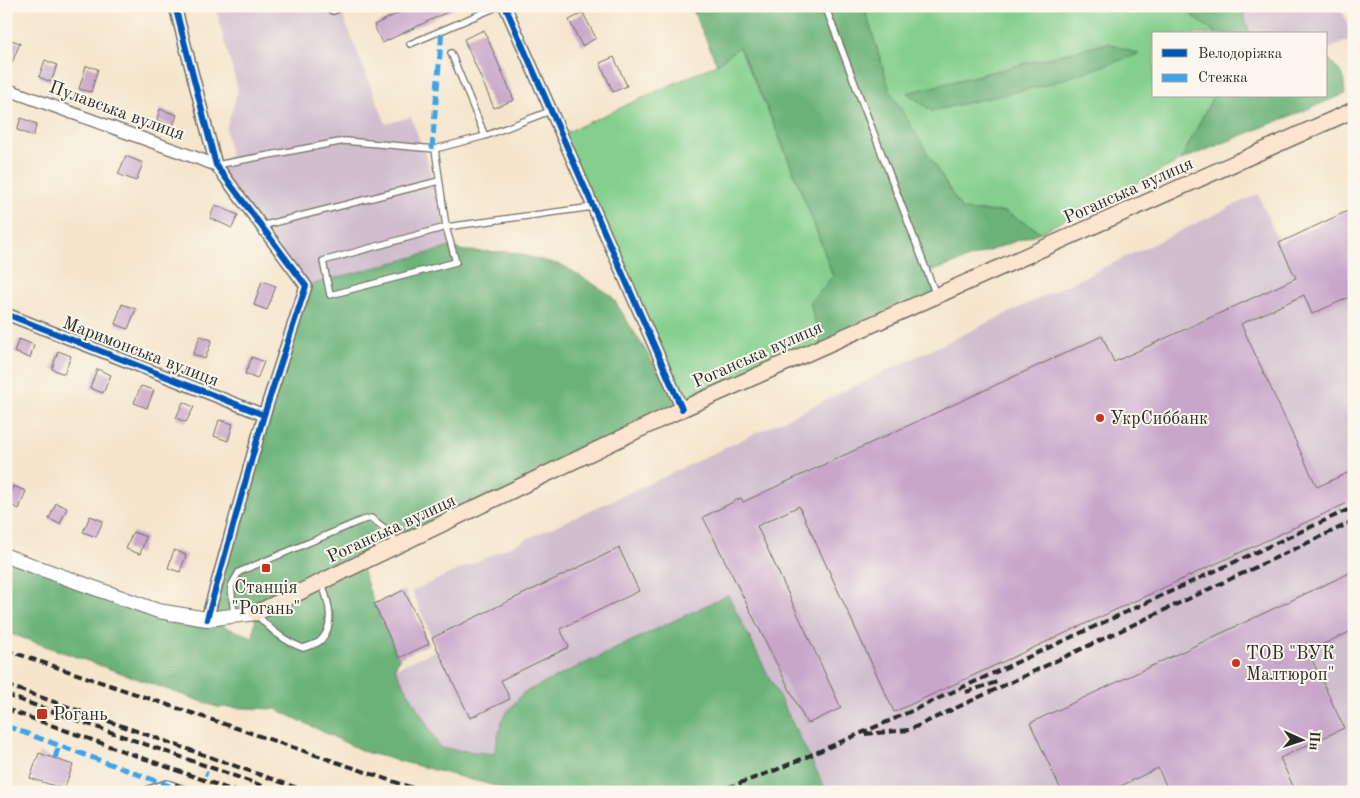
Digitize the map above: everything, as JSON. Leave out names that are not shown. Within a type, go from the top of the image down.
[{"type":"main road","name":"Роганська вулиця","points":[[256,613],[682,409],[1354,110]]},
{"type":"street","points":[[175,6],[216,165],[306,286],[264,415],[207,619]]},
{"type":"street","points":[[505,6],[682,409]]},
{"type":"street","name":"Пулавська вулиця","points":[[6,88],[216,165]]},
{"type":"street","name":"Маримонська вулиця","points":[[6,314],[264,415]]},
{"type":"street","name":"Роганська вулиця","points":[[6,556],[158,612],[207,619],[256,613]]},
{"type":"street","points":[[149,792],[166,786],[184,792]]},
{"type":"lane","points":[[410,44],[499,6]]},
{"type":"lane","points":[[825,6],[936,295]]},
{"type":"lane","points":[[450,53],[484,136]]},
{"type":"lane","points":[[216,165],[345,141],[435,149],[484,136],[550,111]]},
{"type":"lane","points":[[435,149],[446,227],[456,262],[330,295],[323,262],[446,227],[593,207]]},
{"type":"lane","points":[[260,226],[439,181]]},
{"type":"lane","points":[[234,616],[230,586],[239,572],[371,518],[390,532],[398,546]]},
{"type":"lane","points":[[256,613],[271,630],[290,643],[303,648],[320,641],[329,625],[329,602],[322,581]]},
{"type":"shaded area","points":[[215,6],[339,6],[386,124],[411,117],[426,157],[451,247],[306,286],[216,165],[230,156],[226,129],[238,90]]},
{"type":"shaded area","points":[[1230,6],[1340,6],[1353,39],[1328,49],[1328,32],[1249,32],[1242,11]]},
{"type":"shaded area","points":[[1258,194],[1279,243],[1354,208],[1354,792],[827,792],[728,595],[503,717],[495,754],[440,748],[394,669],[437,650],[412,591],[668,475]]},
{"type":"green space","points":[[691,6],[864,6],[890,91],[962,210],[1005,212],[1041,232],[928,273],[936,295],[821,346],[810,302],[833,276],[812,218],[789,160],[739,47],[717,64]]},
{"type":"green space","points":[[864,6],[1185,6],[1185,9],[1214,32],[1152,32],[1152,98],[1212,98],[1181,160],[1041,232],[1005,212],[962,211],[890,91]],"holes":[[[1108,43],[932,111],[908,93]]]},
{"type":"green space","points":[[1185,6],[1229,6],[1242,10],[1249,32],[1213,32],[1184,9]]},
{"type":"green space","points":[[1108,43],[1139,54],[1046,85],[932,111],[907,93]]},
{"type":"green space","points":[[739,47],[789,160],[833,276],[810,302],[821,346],[682,409],[561,135],[717,64]]},
{"type":"green space","points":[[1328,59],[1343,75],[1345,94],[1181,160],[1212,98],[1328,98]]},
{"type":"green space","points":[[451,247],[464,251],[511,252],[564,266],[611,295],[682,409],[360,563],[374,604],[399,658],[395,669],[440,748],[494,754],[503,717],[523,693],[728,595],[827,792],[509,792],[503,788],[365,752],[276,709],[217,707],[6,632],[6,556],[158,611],[222,626],[253,637],[256,614],[207,619],[306,286]]},
{"type":"building","points":[[413,6],[460,6],[382,43],[374,25]]},
{"type":"building","points":[[583,13],[596,38],[582,46],[569,20]]},
{"type":"building","points":[[484,30],[514,100],[494,108],[464,39]]},
{"type":"building","points":[[6,38],[20,43],[7,75],[6,75]]},
{"type":"building","points":[[614,57],[627,86],[613,92],[600,63]]},
{"type":"building","points":[[45,60],[57,65],[51,82],[39,77]]},
{"type":"building","points":[[86,66],[98,69],[91,92],[79,89]]},
{"type":"building","points":[[160,109],[177,115],[173,126],[157,120]]},
{"type":"building","points":[[21,118],[37,124],[33,136],[17,130]]},
{"type":"building","points":[[126,156],[143,163],[136,181],[118,174]]},
{"type":"building","points":[[215,205],[238,215],[232,228],[210,218]]},
{"type":"building","points":[[1354,208],[1354,295],[1312,314],[1304,295],[1241,324],[1317,487],[1354,470],[1354,500],[894,712],[799,506],[757,526],[841,708],[807,724],[703,517],[741,498],[743,502],[1102,336],[1114,362],[1296,278],[1279,243]]},
{"type":"building","points":[[262,281],[276,286],[267,310],[254,305]]},
{"type":"building","points":[[122,304],[136,309],[128,329],[115,324]]},
{"type":"building","points":[[200,336],[212,340],[205,359],[193,354]]},
{"type":"building","points":[[19,339],[34,345],[30,358],[14,352]]},
{"type":"building","points":[[58,351],[71,356],[64,374],[52,369]]},
{"type":"building","points":[[252,357],[264,362],[257,379],[245,374]]},
{"type":"building","points":[[97,369],[111,375],[103,393],[90,388]]},
{"type":"building","points":[[141,386],[154,390],[147,408],[134,403]]},
{"type":"building","points":[[183,402],[194,407],[186,422],[176,418]]},
{"type":"building","points":[[219,420],[233,424],[228,441],[214,436]]},
{"type":"building","points":[[13,486],[26,491],[19,509],[6,503]]},
{"type":"building","points":[[56,503],[67,508],[60,524],[49,519]]},
{"type":"building","points":[[90,516],[103,521],[96,537],[83,532]]},
{"type":"building","points":[[133,532],[146,537],[140,554],[126,549]]},
{"type":"building","points":[[619,548],[639,591],[560,629],[569,647],[501,680],[510,699],[470,718],[432,638]]},
{"type":"building","points":[[174,550],[186,555],[180,572],[168,568]]},
{"type":"building","name":"ТОВ \"ВУК Малтюроп\"","points":[[1354,571],[1354,630],[1308,651],[1344,728],[1280,758],[1294,788],[1287,792],[1169,792],[1158,768],[1108,792],[1062,792],[1030,723]]},
{"type":"building","points":[[404,590],[429,644],[399,658],[374,604]]},
{"type":"building","points":[[39,753],[73,765],[64,789],[30,778]]},
{"type":"railway","points":[[716,792],[776,770],[896,718],[1354,507]]},
{"type":"railway","points":[[865,734],[909,730],[1354,521]]},
{"type":"railway","points":[[6,650],[407,786],[430,792]]},
{"type":"railway","points":[[966,692],[1000,681]]},
{"type":"railway","points":[[6,685],[309,792]]},
{"type":"railway","points":[[6,695],[280,792]]},
{"type":"railway","points":[[6,709],[237,792]]},
{"type":"railway","points":[[175,784],[190,792]]},
{"type":"marked path","points":[[432,149],[442,30]]},
{"type":"marked path","points":[[6,726],[170,786]]},
{"type":"marked path","points":[[55,758],[59,745]]},
{"type":"cycle path","points":[[175,6],[216,165],[306,286],[264,415],[207,619]]},
{"type":"cycle path","points":[[505,6],[682,409]]},
{"type":"cycle path","points":[[6,314],[264,415]]},
{"type":"place","name":"УкрСиббанк","points":[[1100,418]]},
{"type":"place","name":"Станція \"Рогань\"","points":[[266,568]]},
{"type":"place","name":"ТОВ \"ВУК Малтюроп\"","points":[[1236,663]]},
{"type":"place","name":"Рогань","points":[[42,714]]}]
